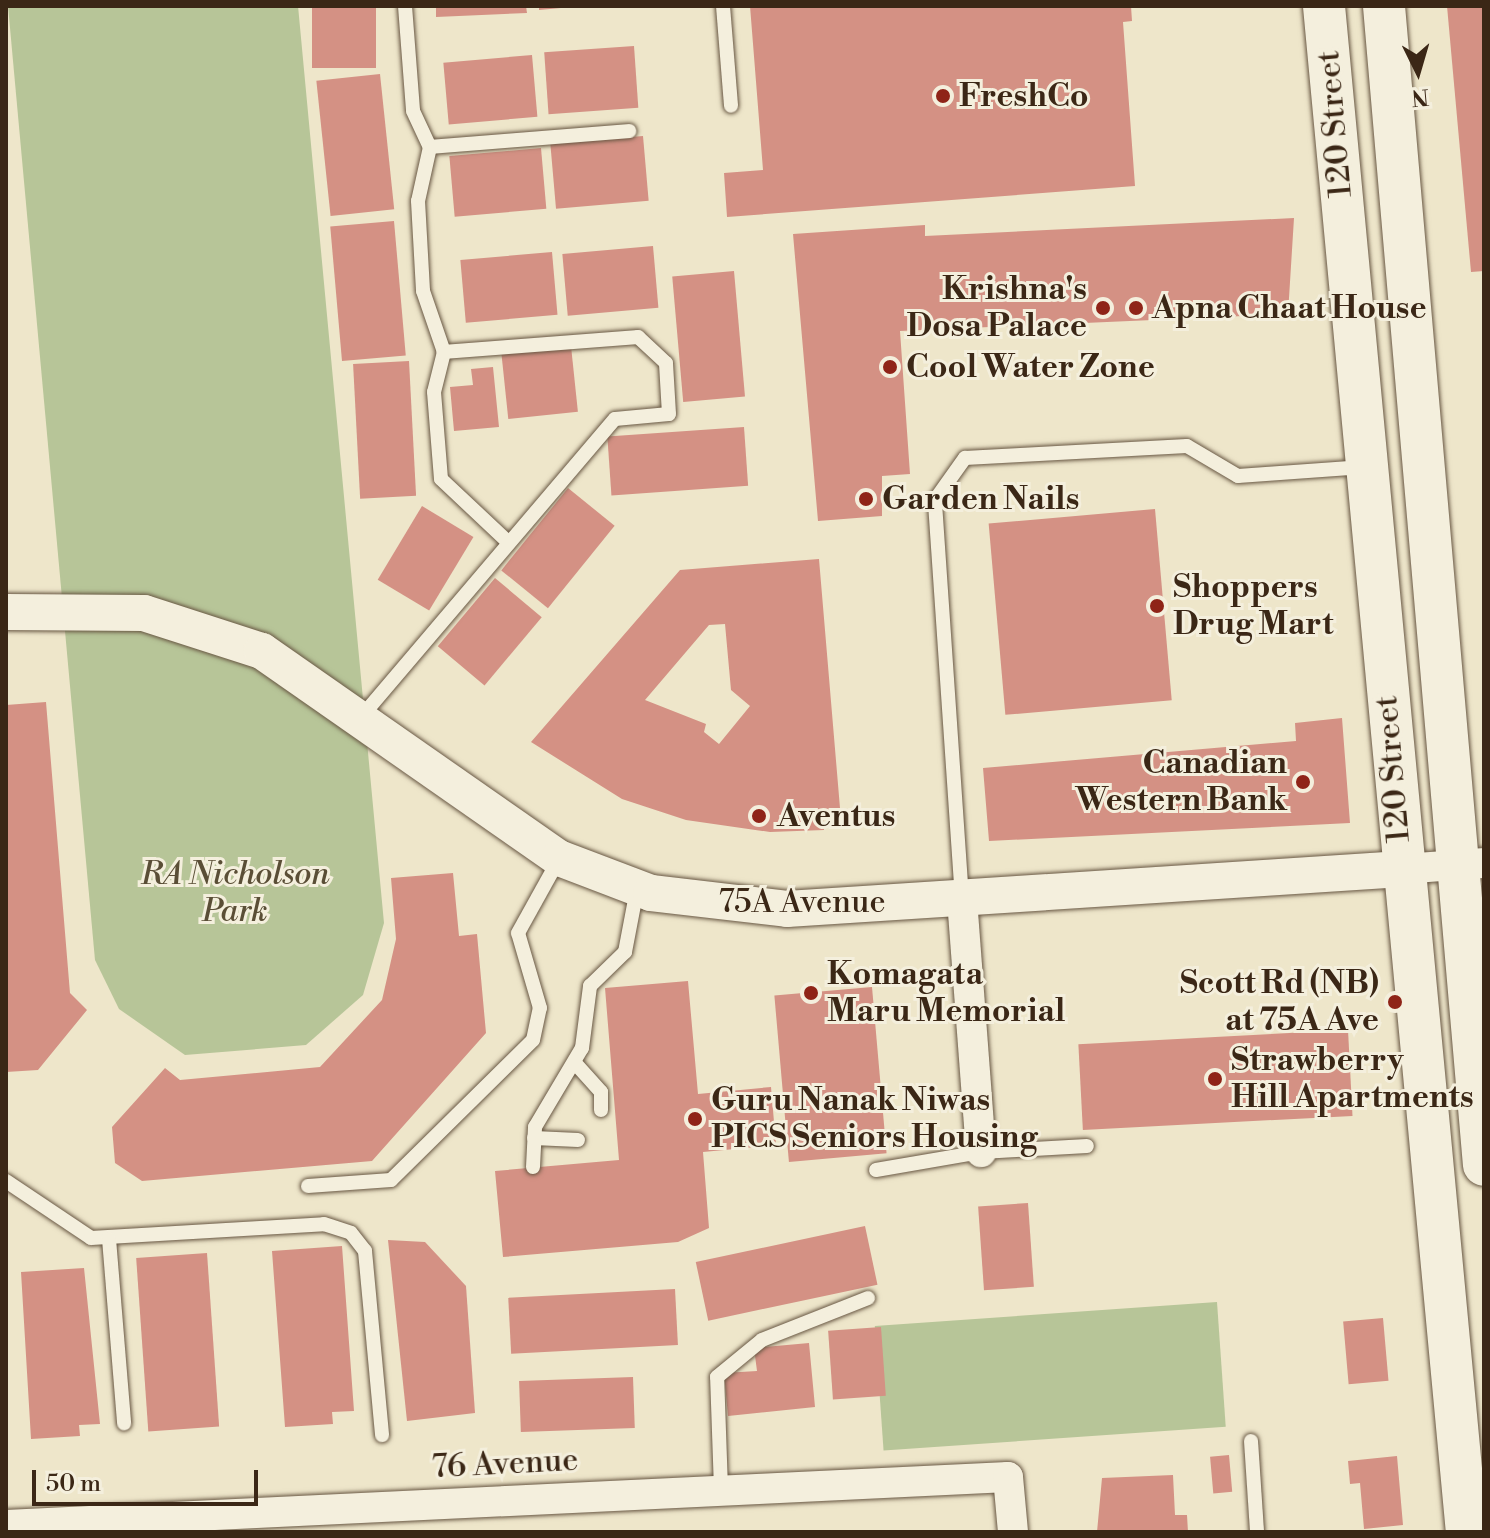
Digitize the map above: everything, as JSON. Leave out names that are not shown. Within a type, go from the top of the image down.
[{"type":"main road","name":"120 Street","points":[[1324,6],[1402,869],[1467,1532]]},
{"type":"main road","points":[[1368,6],[1375,58],[1390,80]]},
{"type":"main road","name":"120 Street","points":[[1384,6],[1412,330],[1472,864],[1484,1165]]},
{"type":"main road","points":[[1332,97],[1366,120],[1388,284],[1412,330]]},
{"type":"street","name":"75A Avenue","points":[[6,612],[101,607],[187,623],[262,651],[362,716],[559,858],[637,888],[787,909],[1472,864]]},
{"type":"street","points":[[962,899],[981,1152]]},
{"type":"street","name":"76 Avenue","points":[[6,1525],[1008,1477],[1013,1532]]},
{"type":"lane","points":[[405,6],[413,111],[430,147],[418,201],[423,291],[444,352],[434,392],[441,479],[507,541]]},
{"type":"lane","points":[[723,6],[731,106]]},
{"type":"lane","points":[[430,147],[629,131]]},
{"type":"lane","points":[[362,716],[507,541],[615,419],[669,414],[666,363],[638,337],[444,352]]},
{"type":"lane","points":[[962,899],[935,500],[965,458],[1187,446],[1238,476],[1365,467]]},
{"type":"lane","points":[[308,1186],[391,1180],[533,1040],[540,1008],[518,933],[559,858]]},
{"type":"lane","points":[[533,1167],[534,1138],[547,1098],[575,1063],[590,986],[625,952],[637,888]]},
{"type":"lane","points":[[575,1063],[601,1092],[601,1110]]},
{"type":"lane","points":[[534,1138],[578,1140]]},
{"type":"lane","points":[[876,1170],[981,1152],[1087,1146]]},
{"type":"lane","points":[[6,1181],[73,1230],[109,1239],[324,1224],[351,1233],[365,1251],[382,1435]]},
{"type":"lane","points":[[109,1239],[124,1423]]},
{"type":"lane","points":[[721,1489],[717,1377],[762,1340],[868,1298]]},
{"type":"lane","points":[[1251,1441],[1257,1532]]},
{"type":"green space","name":"RA Nicholson Park","points":[[8,6],[298,6],[384,923],[363,995],[306,1045],[185,1055],[119,1009],[95,960]]},
{"type":"green space","points":[[1217,1302],[1226,1427],[884,1451],[875,1326]]},
{"type":"building","points":[[312,6],[376,6],[376,68],[312,68]]},
{"type":"building","points":[[436,6],[526,6],[527,13],[436,17]]},
{"type":"building","points":[[539,6],[561,6],[561,8],[539,10]]},
{"type":"building","name":"FreshCo","points":[[750,6],[1131,6],[1132,21],[1123,22],[1135,186],[727,217],[724,173],[763,170]]},
{"type":"building","points":[[1447,6],[1484,6],[1484,271],[1471,272]]},
{"type":"building","points":[[634,46],[638,108],[549,114],[544,52]]},
{"type":"building","points":[[532,55],[537,117],[449,125],[443,63]]},
{"type":"building","points":[[380,74],[394,209],[331,216],[316,81]]},
{"type":"building","points":[[643,136],[649,201],[556,209],[550,144]]},
{"type":"building","points":[[541,148],[546,209],[455,217],[449,156]]},
{"type":"building","points":[[1294,218],[1288,314],[900,331],[910,474],[882,476],[882,516],[818,521],[793,234],[925,225],[925,236]]},
{"type":"building","points":[[394,221],[406,355],[342,361],[330,227]]},
{"type":"building","points":[[653,246],[658,308],[568,316],[562,254]]},
{"type":"building","points":[[552,252],[557,315],[466,323],[460,260]]},
{"type":"building","points":[[734,271],[745,397],[683,402],[672,276]]},
{"type":"building","points":[[571,346],[578,412],[508,419],[501,353]]},
{"type":"building","points":[[409,361],[416,496],[360,499],[353,364]]},
{"type":"building","points":[[493,367],[499,427],[454,431],[450,387],[473,385],[471,369]]},
{"type":"building","points":[[744,427],[748,486],[611,495],[607,437]]},
{"type":"building","points":[[568,488],[615,526],[548,608],[501,570]]},
{"type":"building","points":[[422,506],[473,537],[429,611],[378,580]]},
{"type":"building","points":[[1155,509],[1172,700],[1005,715],[989,524]]},
{"type":"building","points":[[819,559],[840,808],[823,811],[824,830],[770,832],[686,820],[622,799],[531,742],[680,570]],"holes":[[[725,624],[731,690],[750,706],[719,744],[704,732],[706,724],[645,700],[709,625]]]},
{"type":"building","points":[[495,578],[542,617],[485,685],[438,646]]},
{"type":"building","points":[[46,702],[70,993],[87,1010],[38,1070],[6,1072],[6,705]]},
{"type":"building","points":[[1342,718],[1350,823],[989,841],[983,768],[1296,741],[1295,723]]},
{"type":"building","points":[[453,873],[459,936],[477,934],[486,1033],[372,1161],[142,1181],[115,1163],[112,1127],[165,1068],[180,1080],[320,1067],[382,1000],[396,939],[391,878]]},
{"type":"building","name":"Guru Nanak Niwas PICS Seniors Housing","points":[[688,981],[698,1094],[771,1087],[776,1145],[703,1152],[709,1228],[678,1242],[503,1257],[495,1171],[619,1160],[605,988]]},
{"type":"building","points":[[872,987],[887,1153],[789,1162],[774,996]]},
{"type":"building","name":"Strawberry Hill Apartments","points":[[1348,1030],[1353,1116],[1083,1130],[1078,1044]]},
{"type":"building","points":[[1028,1203],[1034,1287],[984,1290],[978,1206]]},
{"type":"building","points":[[865,1226],[877,1285],[708,1321],[696,1262]]},
{"type":"building","points":[[388,1240],[425,1242],[466,1286],[475,1413],[407,1421]]},
{"type":"building","points":[[342,1246],[354,1411],[332,1412],[333,1424],[285,1427],[272,1251]]},
{"type":"building","points":[[207,1253],[219,1427],[148,1432],[136,1258]]},
{"type":"building","points":[[84,1268],[100,1424],[79,1425],[80,1436],[31,1439],[21,1272]]},
{"type":"building","points":[[675,1289],[678,1345],[511,1354],[508,1298]]},
{"type":"building","points":[[1383,1318],[1388,1381],[1349,1384],[1343,1321]]},
{"type":"building","points":[[881,1327],[886,1396],[833,1400],[828,1331]]},
{"type":"building","points":[[809,1343],[815,1407],[728,1416],[724,1373],[757,1371],[754,1348]]},
{"type":"building","points":[[633,1377],[635,1428],[521,1432],[519,1381]]},
{"type":"building","points":[[1229,1455],[1232,1492],[1213,1494],[1210,1457]]},
{"type":"building","points":[[1397,1456],[1403,1525],[1364,1529],[1360,1483],[1350,1484],[1348,1461]]},
{"type":"building","points":[[1173,1475],[1175,1515],[1187,1515],[1188,1532],[1097,1532],[1102,1478]]},
{"type":"place","name":"FreshCo","points":[[943,96]]},
{"type":"place","name":"Krishna's Dosa Palace","points":[[1103,308]]},
{"type":"place","name":"Apna Chaat House","points":[[1136,308]]},
{"type":"place","name":"Cool Water Zone","points":[[890,367]]},
{"type":"place","name":"Garden Nails","points":[[866,499]]},
{"type":"place","name":"Shoppers Drug Mart","points":[[1157,606]]},
{"type":"place","name":"Canadian Western Bank","points":[[1303,782]]},
{"type":"place","name":"Aventus","points":[[759,816]]},
{"type":"place","name":"Komagata Maru Memorial","points":[[811,993]]},
{"type":"place","name":"Scott Rd (NB) at 75A Ave","points":[[1395,1002]]},
{"type":"place","name":"Strawberry Hill Apartments","points":[[1215,1079]]},
{"type":"place","name":"Guru Nanak Niwas PICS Seniors Housing","points":[[695,1119]]}]
